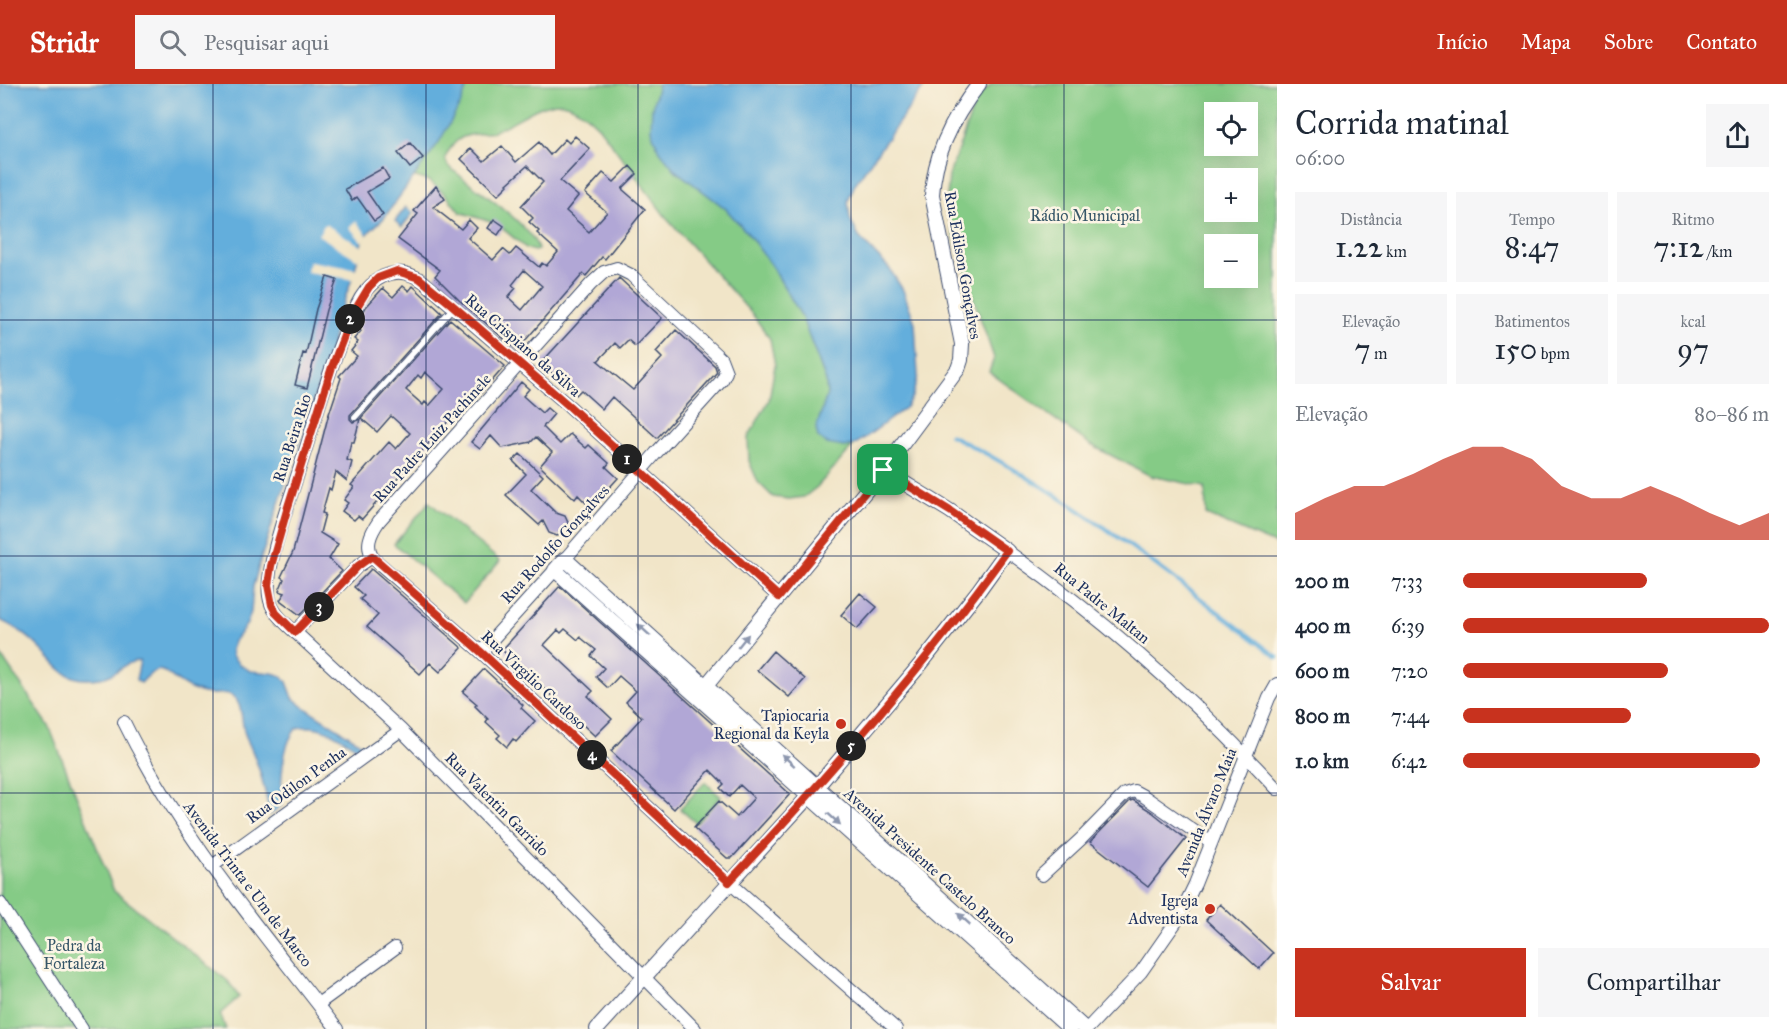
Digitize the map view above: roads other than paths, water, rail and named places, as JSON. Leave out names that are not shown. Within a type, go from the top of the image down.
[{"type":"street","name":"Rua Edilson Gonçalves","points":[[702,691],[883,470],[953,377],[961,360],[962,344],[932,195],[933,176],[940,150],[970,95],[979,84]]},
{"type":"street","name":"Rua Rodolfo Gonçalves","points":[[481,652],[722,380],[726,372],[722,359],[631,275],[617,268],[604,272],[598,277]]},
{"type":"street","name":"Rua Crispiano da Silva","points":[[369,287],[378,278],[389,273],[403,272],[419,278],[521,364],[779,597]]},
{"type":"street","name":"Rua Padre Luiz Pachinele","points":[[370,551],[370,536],[379,521],[598,277]]},
{"type":"street","name":"Rua Beira Rio","points":[[272,605],[269,598],[269,575],[287,510],[332,367],[352,315],[369,287]]},
{"type":"street","name":"Rua Padre Maltan","points":[[883,470],[950,511],[1070,596],[1184,694],[1277,789]]},
{"type":"street","points":[[295,632],[370,551]]},
{"type":"street","name":"Rua Virgilio Cardoso","points":[[370,551],[729,882],[896,1029]]},
{"type":"street","points":[[597,1029],[813,791],[920,665],[1007,551]]},
{"type":"street","name":"Avenida Presidente Castelo Branco","points":[[565,559],[702,691],[1070,1029]]},
{"type":"street","name":"Avenida Presidente Castelo Branco","points":[[555,570],[702,691]]},
{"type":"street","name":"Rua Valentin Garrido","points":[[272,605],[276,613],[295,632],[401,730],[695,1029]]},
{"type":"street","name":"Avenida Álvaro Maia","points":[[1086,1029],[1155,955],[1187,901],[1269,698],[1277,684]]},
{"type":"street","name":"Avenida Trinta e Um de Marco","points":[[124,722],[164,796],[211,867],[337,1029]]},
{"type":"street","name":"Rua Odilon Penha","points":[[211,867],[401,730]]},
{"type":"street","name":"Avenida Presidente Castelo Branco","points":[[813,791],[1086,1029]]},
{"type":"street","points":[[1042,875],[1120,798],[1134,791],[1145,796],[1211,843]]},
{"type":"street","points":[[0,903],[82,1029]]},
{"type":"street","points":[[318,1004],[395,948]]},
{"type":"lane","points":[[356,417],[454,307]]},
{"type":"water","points":[[0,84],[468,84],[460,105],[439,142],[384,218],[362,241],[354,273],[338,318],[328,360],[261,558],[253,587],[251,612],[247,624],[234,641],[231,650],[232,656],[239,664],[250,671],[282,676],[293,698],[365,746],[360,750],[322,729],[297,728],[285,754],[281,806],[270,815],[261,774],[244,731],[241,710],[234,697],[227,693],[211,694],[194,690],[159,670],[141,683],[136,680],[140,661],[131,662],[102,678],[72,677],[28,637],[0,620]]},
{"type":"water","points":[[658,84],[926,84],[855,184],[848,201],[850,219],[859,237],[889,268],[903,290],[915,323],[918,376],[912,397],[906,407],[854,445],[844,447],[827,444],[818,437],[816,429],[827,395],[826,381],[801,315],[773,268],[750,236],[725,208],[675,170],[659,150],[651,130],[652,108]]},
{"type":"water","points":[[406,207],[413,213],[402,227],[395,221]]},
{"type":"waterway","points":[[950,435],[1037,483],[1078,510],[1159,567],[1277,657]]},
{"type":"place","name":"Tapiocaria Regional da Keyla","points":[[841,724]]},
{"type":"place","name":"Igreja Adventista","points":[[1210,909]]},
{"type":"park label","name":"Rádio Municipal","points":[[1085,215]]},
{"type":"park label","name":"Pedra da Fortaleza","points":[[74,954]]}]
